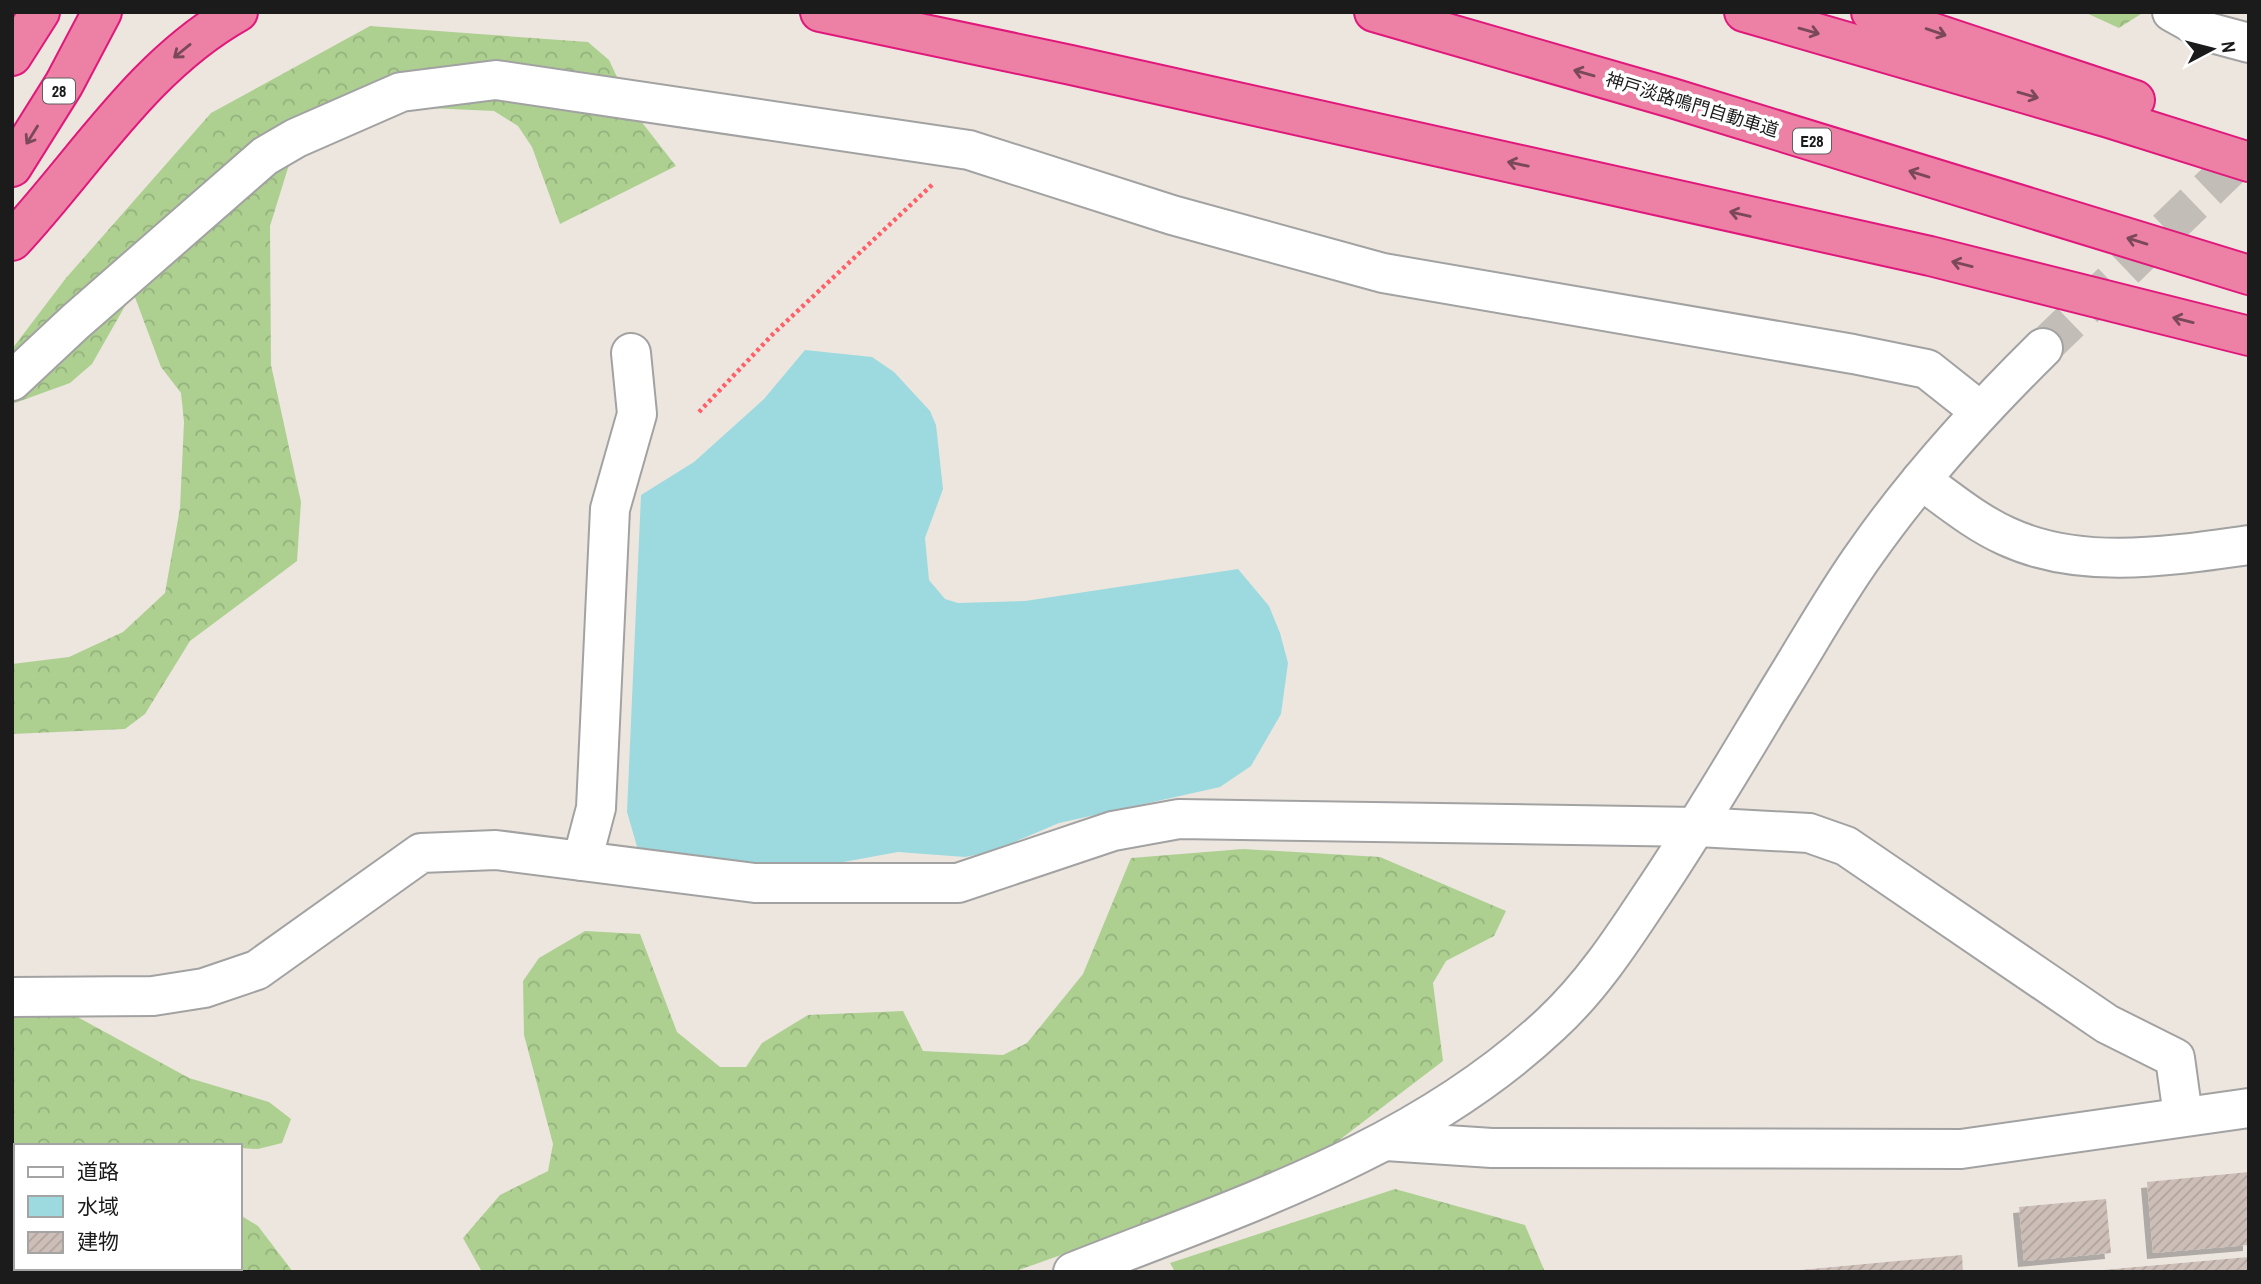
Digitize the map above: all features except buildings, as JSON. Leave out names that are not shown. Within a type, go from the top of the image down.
[{"type":"highway","points":[[12,57],[40,12]]},
{"type":"highway","name":"28","points":[[12,167],[64,84],[102,12]]},
{"type":"highway","points":[[12,241],[140,90],[182,49],[238,12]]},
{"type":"highway","points":[[820,12],[1916,253],[2249,336]]},
{"type":"highway","name":"神戸淡路鳴門自動車道","points":[[1374,12],[1685,102],[2249,275]]},
{"type":"highway","points":[[1744,12],[2109,118],[2249,162]]},
{"type":"highway","points":[[1871,12],[2249,139]]},
{"type":"street","points":[[2172,12],[2208,32],[2249,43]]},
{"type":"street","points":[[12,381],[75,322],[265,156],[296,138],[401,92],[496,80],[969,150],[1172,215],[1383,273],[1927,369],[1980,411]]},
{"type":"street","points":[[1073,1272],[1308,1179],[1386,1141],[1457,1098],[1515,1056],[1553,1022],[1616,949],[1698,827],[1865,553],[1921,480],[1980,411],[2043,348]]},
{"type":"street","points":[[582,861],[596,808],[610,509],[637,414],[631,353]]},
{"type":"street","points":[[1921,480],[1984,525],[2008,537],[2053,551],[2142,558],[2249,545]]},
{"type":"street","points":[[12,997],[153,996],[204,988],[257,970],[421,853],[496,850],[755,883],[958,883],[1113,831],[1179,819],[1698,827],[1809,833],[1846,846],[2107,1024],[2175,1058],[2183,1116]]},
{"type":"street","points":[[1386,1141],[1492,1148],[1961,1149],[2249,1108]]},
{"type":"path","points":[[699,412],[774,334],[969,150]]},
{"type":"green space","points":[[2084,12],[2144,12],[2119,28]]},
{"type":"green space","points":[[370,26],[588,42],[609,60],[633,111],[676,166],[560,224],[532,147],[518,126],[494,111],[341,104],[317,124],[288,168],[270,226],[271,365],[301,502],[297,561],[190,641],[145,714],[125,729],[12,734],[12,664],[69,657],[123,632],[165,593],[180,508],[184,422],[181,393],[161,367],[133,292],[92,364],[70,383],[12,404],[12,349],[66,278],[211,113]]},
{"type":"green space","points":[[1243,849],[1380,857],[1506,911],[1494,936],[1446,961],[1433,983],[1443,1061],[1300,1170],[1013,1272],[482,1272],[463,1238],[500,1195],[548,1171],[553,1144],[524,1035],[523,981],[539,958],[585,931],[640,934],[677,1032],[720,1067],[746,1067],[762,1043],[808,1015],[903,1011],[923,1051],[1003,1055],[1027,1043],[1083,974],[1131,858]]},
{"type":"green space","points":[[20,1014],[72,1014],[189,1078],[269,1102],[291,1119],[282,1143],[258,1149],[242,1148],[242,1144],[14,1144],[12,1156],[12,1020]]},
{"type":"green space","points":[[1395,1189],[1525,1225],[1545,1272],[1175,1272],[1170,1263]]},
{"type":"green space","points":[[242,1216],[258,1226],[293,1272],[134,1272],[242,1270]]},
{"type":"water","points":[[805,350],[872,357],[894,372],[930,411],[936,425],[943,489],[925,538],[929,580],[945,599],[958,603],[1025,601],[1238,569],[1269,606],[1288,663],[1281,714],[1251,766],[1220,787],[1059,823],[991,852],[965,857],[898,852],[805,869],[638,850],[627,812],[641,495],[694,462],[764,399]]},
{"type":"tunnel","points":[[2043,348],[2249,150]]}]
